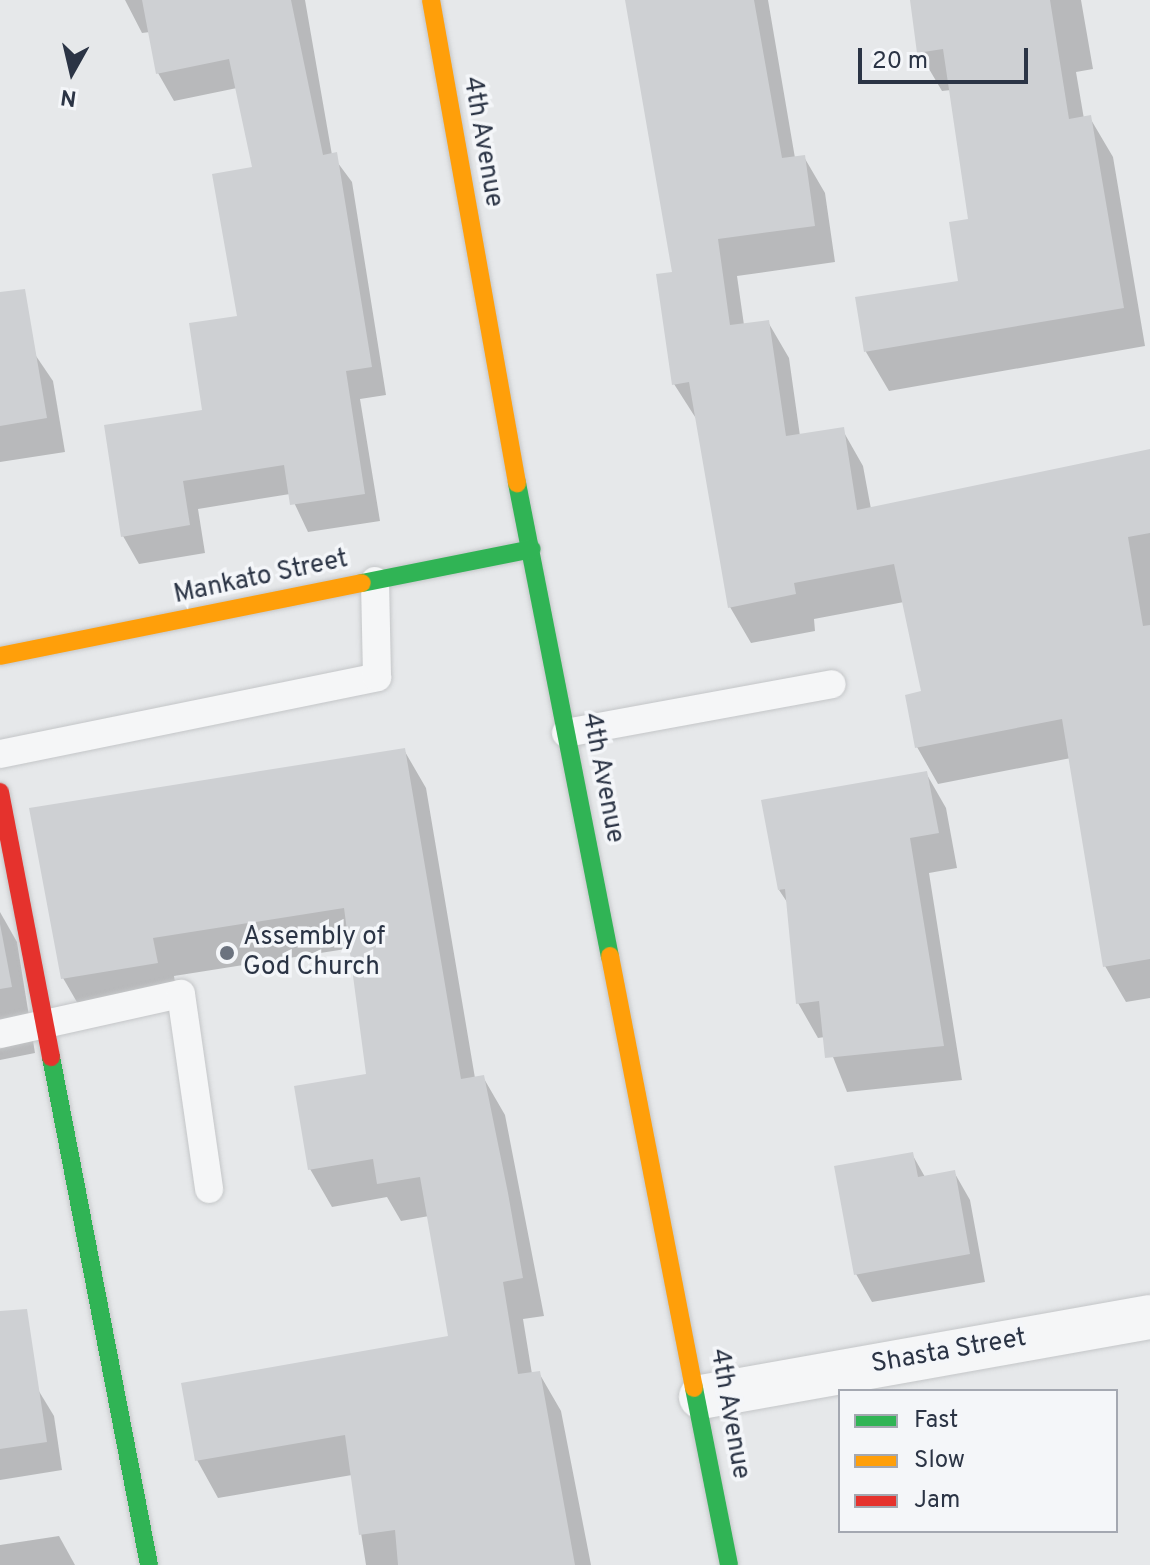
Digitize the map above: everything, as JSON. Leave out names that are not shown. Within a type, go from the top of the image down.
[{"type":"main road","name":"4th Avenue","points":[[431,0],[566,733],[701,1397],[729,1565]]},
{"type":"main road","name":"Mankato Street","points":[[0,656],[532,549]]},
{"type":"main road","points":[[0,792],[149,1565]]},
{"type":"street","name":"Shasta Street","points":[[701,1397],[1150,1317]]},
{"type":"lane","points":[[0,754],[377,677],[375,581]]},
{"type":"lane","points":[[566,733],[832,684]]},
{"type":"lane","points":[[0,1034],[181,994],[209,1189]]},
{"type":"building","points":[[142,0],[291,0],[323,155],[337,152],[372,367],[346,371],[365,494],[290,505],[284,465],[183,481],[190,525],[121,537],[104,425],[202,410],[189,323],[237,316],[212,174],[252,167],[229,59],[156,74]]},
{"type":"building","points":[[625,0],[754,0],[782,158],[805,155],[815,226],[718,239],[730,325],[769,320],[786,436],[844,427],[857,510],[1150,449],[1150,533],[1128,537],[1143,626],[1150,625],[1150,959],[1103,967],[1062,719],[915,748],[905,695],[921,691],[894,564],[794,583],[796,594],[728,608],[689,382],[672,385],[656,274],[672,272]]},
{"type":"building","points":[[910,0],[1050,0],[1069,119],[1091,115],[1124,308],[864,352],[855,297],[958,281],[949,222],[968,219],[943,49],[917,53]]},
{"type":"building","points":[[25,289],[47,418],[0,426],[0,292]]},
{"type":"building","points":[[405,748],[461,1079],[484,1075],[508,1193],[523,1278],[503,1282],[518,1374],[540,1371],[575,1565],[398,1565],[395,1530],[359,1535],[345,1435],[195,1461],[181,1383],[448,1336],[420,1177],[377,1184],[373,1159],[308,1170],[294,1086],[366,1074],[344,908],[153,938],[158,963],[61,979],[29,808]]},
{"type":"building","points":[[927,771],[939,833],[910,838],[944,1046],[825,1058],[819,1001],[796,1004],[785,889],[778,890],[761,800]]},
{"type":"building","points":[[0,924],[12,987],[0,989]]},
{"type":"building","points":[[913,1152],[918,1177],[955,1170],[970,1254],[854,1275],[834,1166]]},
{"type":"building","points":[[27,1309],[47,1442],[0,1449],[0,1311]]},
{"type":"traffic: fast","points":[[517,483],[610,956]]},
{"type":"traffic: fast","points":[[362,583],[532,549]]},
{"type":"traffic: fast","points":[[51,1057],[149,1565]]},
{"type":"traffic: fast","points":[[694,1388],[729,1565]]},
{"type":"traffic: slow","points":[[431,0],[517,483]]},
{"type":"traffic: slow","points":[[0,656],[362,583]]},
{"type":"traffic: slow","points":[[610,956],[694,1388]]},
{"type":"traffic: jam","points":[[0,792],[51,1057]]},
{"type":"place","name":"Assembly of God Church","points":[[227,953]]}]
